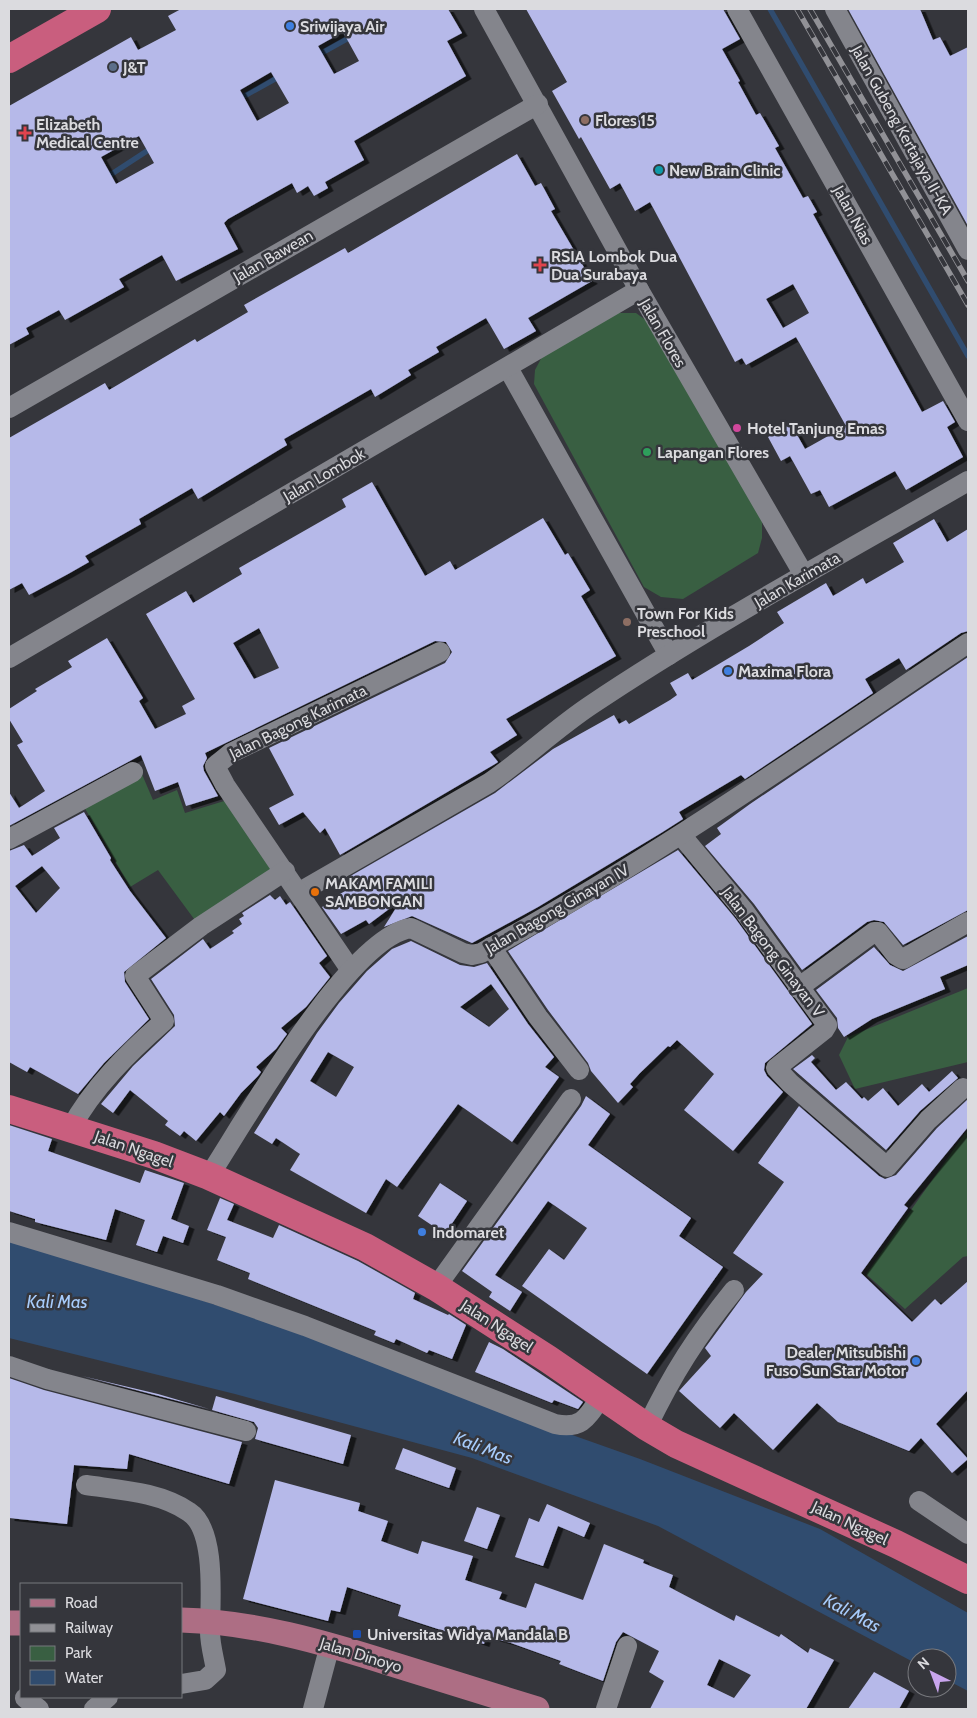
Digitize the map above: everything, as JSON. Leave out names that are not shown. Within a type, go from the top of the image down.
[{"type":"highway","points":[[9,59],[97,9]]},
{"type":"highway","name":"Jalan Ngagel","points":[[9,1109],[71,1128],[209,1176],[366,1248],[436,1287],[602,1395],[647,1427],[709,1460],[967,1577]]},
{"type":"main road","name":"Jalan Dinoyo","points":[[182,1620],[211,1621],[261,1628],[330,1644],[537,1709]]},
{"type":"street","name":"Jalan Flores","points":[[484,9],[639,290],[804,575]]},
{"type":"street","name":"Jalan Nias","points":[[737,9],[968,421]]},
{"type":"street","name":"Jalan Gubeng Kertajaya II-KA","points":[[835,9],[968,250]]},
{"type":"street","name":"Jalan Bawean","points":[[9,408],[538,104]]},
{"type":"street","name":"Jalan Lombok","points":[[9,658],[639,290]]},
{"type":"street","points":[[508,368],[669,655]]},
{"type":"street","name":"Jalan Karimata","points":[[300,892],[434,817],[489,783],[565,723],[669,655],[968,481]]},
{"type":"street","name":"Jalan Bagong Ginayan IV","points":[[209,1176],[303,1031],[350,968],[380,943],[398,932],[410,928],[463,954],[472,956],[491,947],[682,835],[968,643]]},
{"type":"street","name":"Jalan Bagong Karimata","points":[[350,968],[215,769],[218,762],[231,753],[440,652]]},
{"type":"street","points":[[9,839],[133,772]]},
{"type":"street","name":"Jalan Bagong Ginayan V","points":[[682,835],[744,911],[827,1026],[776,1070],[887,1166],[928,1120],[963,1088]]},
{"type":"street","points":[[71,1128],[81,1110],[129,1052],[164,1021],[135,976],[201,926],[285,871]]},
{"type":"street","points":[[798,988],[874,932],[878,932],[896,955],[903,959],[968,922]]},
{"type":"street","points":[[491,947],[538,1017],[579,1070]]},
{"type":"street","points":[[436,1287],[571,1100]]},
{"type":"street","points":[[9,1232],[217,1295],[305,1326],[556,1424],[569,1426],[578,1424],[602,1395]]},
{"type":"street","points":[[647,1427],[666,1388],[693,1342],[734,1290]]},
{"type":"street","points":[[9,1366],[46,1379],[246,1431]]},
{"type":"street","points":[[86,1485],[135,1492],[171,1502],[191,1512],[203,1531],[210,1553],[210,1633],[216,1670],[205,1680],[182,1684]]},
{"type":"street","points":[[920,1501],[968,1534]]},
{"type":"street","points":[[313,1709],[330,1644]]},
{"type":"street","points":[[606,1709],[627,1646]]},
{"type":"street","points":[[94,1709],[107,1698]]},
{"type":"green space","name":"Lapangan Flores","points":[[613,313],[636,313],[647,321],[762,520],[762,538],[758,553],[683,599],[661,597],[644,587],[534,384],[535,370],[544,353]]},
{"type":"green space","points":[[141,772],[153,800],[177,790],[185,813],[234,798],[277,870],[197,923],[158,870],[130,887],[83,805]]},
{"type":"green space","points":[[968,988],[968,1062],[855,1089],[839,1055],[848,1037]]},
{"type":"green space","points":[[968,1129],[968,1256],[963,1257],[905,1309],[866,1274]]},
{"type":"water","name":"Kali Mas","points":[[9,1241],[91,1263],[409,1370],[530,1420],[640,1459],[820,1529],[968,1613],[968,1691],[957,1685],[957,1648],[907,1648],[907,1659],[658,1526],[472,1458],[235,1394],[9,1338]]},
{"type":"building","points":[[181,9],[448,9],[462,33],[447,41],[466,76],[354,141],[364,160],[325,182],[328,188],[314,196],[308,186],[297,193],[292,183],[228,219],[224,223],[238,249],[176,281],[162,255],[119,279],[124,287],[65,320],[59,310],[26,328],[29,334],[9,345],[9,106],[131,37],[138,50],[176,30],[168,16]],"holes":[[[343,32],[359,61],[334,74],[318,46]],[[271,72],[289,103],[257,121],[240,90]],[[139,136],[154,163],[116,184],[101,157]]]},
{"type":"building","points":[[526,9],[723,9],[740,39],[722,49],[740,81],[738,82],[756,115],[760,113],[779,146],[775,148],[803,198],[808,196],[817,212],[813,214],[922,412],[943,401],[955,422],[947,427],[963,457],[906,490],[895,471],[829,507],[820,490],[811,494],[790,456],[781,461],[768,437],[791,424],[805,449],[846,426],[796,337],[746,365],[742,358],[735,362],[650,202],[635,211],[620,183],[610,189],[581,137],[579,139],[552,91],[567,82]],"holes":[[[793,284],[809,313],[783,328],[766,299]]]},
{"type":"building","points":[[848,9],[920,9],[933,40],[940,37],[950,56],[968,47],[968,226]]},
{"type":"building","points":[[517,154],[535,186],[541,183],[555,209],[551,211],[592,281],[528,318],[536,331],[504,349],[486,318],[436,347],[439,352],[408,370],[411,375],[375,397],[371,389],[284,439],[287,445],[198,499],[192,488],[139,519],[141,524],[85,556],[89,562],[68,574],[29,595],[22,583],[9,590],[9,438],[105,383],[109,390],[195,339],[197,342],[248,312],[244,305],[345,248],[348,253]]},
{"type":"building","points":[[372,482],[425,576],[450,561],[455,570],[543,518],[565,555],[568,553],[590,590],[581,596],[616,656],[506,719],[517,735],[490,752],[498,762],[340,855],[325,828],[320,833],[303,812],[279,825],[269,808],[294,795],[269,748],[445,663],[452,652],[446,642],[435,641],[205,753],[207,758],[203,766],[204,771],[218,796],[186,806],[178,782],[155,791],[141,755],[9,826],[9,792],[19,808],[45,791],[17,745],[23,742],[9,719],[9,709],[37,691],[35,689],[72,667],[68,661],[107,638],[143,698],[139,701],[155,729],[186,714],[182,706],[195,699],[146,614],[186,591],[193,603],[242,574],[239,568],[346,507],[342,499]],"holes":[[[259,628],[279,668],[254,679],[233,643]]]},
{"type":"building","points":[[934,519],[947,542],[968,529],[968,631],[961,633],[906,670],[899,658],[865,679],[873,693],[745,779],[741,775],[679,812],[683,819],[661,833],[538,907],[472,943],[412,916],[384,927],[401,900],[369,924],[366,920],[341,934],[322,907],[333,901],[332,898],[353,887],[347,878],[495,793],[553,749],[614,715],[619,724],[626,720],[629,724],[670,700],[677,695],[670,683],[688,673],[692,680],[784,623],[777,612],[826,583],[833,596],[863,578],[866,584],[904,562],[893,543]]},
{"type":"building","points":[[968,657],[968,910],[903,945],[884,922],[874,920],[867,922],[802,970],[754,904],[705,846],[721,834],[717,828],[750,804]]},
{"type":"building","points":[[84,812],[111,858],[110,860],[130,891],[166,938],[124,972],[125,982],[149,1019],[104,1063],[78,1094],[30,1067],[27,1072],[9,1062],[9,851],[24,845],[32,856],[60,838],[54,828]],"holes":[[[42,866],[60,888],[36,913],[15,886]]]},
{"type":"building","points":[[678,850],[735,918],[812,1024],[765,1063],[764,1070],[767,1076],[783,1092],[733,1151],[684,1110],[714,1074],[677,1040],[670,1047],[668,1046],[640,1073],[630,1084],[633,1087],[618,1103],[591,1071],[588,1063],[548,1010],[508,951]]},
{"type":"building","points":[[270,895],[275,900],[280,896],[286,905],[290,902],[327,956],[319,963],[330,977],[306,1007],[281,1028],[287,1034],[276,1049],[256,1067],[261,1072],[258,1076],[241,1093],[224,1116],[220,1112],[196,1141],[184,1131],[180,1136],[165,1125],[168,1121],[130,1090],[113,1113],[101,1104],[133,1066],[175,1026],[174,1015],[151,979],[203,939],[210,949],[234,933],[232,931],[242,924],[239,919],[244,916],[242,913]]},
{"type":"building","points":[[968,936],[968,965],[940,977],[945,989],[872,1019],[844,1037],[838,1028],[837,1018],[816,990],[874,947],[890,965],[903,971]]},
{"type":"building","points":[[411,941],[460,965],[474,967],[487,963],[528,1024],[554,1057],[545,1067],[559,1077],[512,1142],[458,1104],[397,1187],[386,1179],[366,1213],[290,1170],[300,1154],[276,1138],[272,1144],[254,1133],[317,1033],[339,1003],[367,971],[392,949]],"holes":[[[491,984],[509,1009],[489,1027],[460,1007]],[[328,1052],[354,1067],[336,1097],[310,1081]]]},
{"type":"building","points":[[812,1055],[815,1058],[811,1062],[836,1090],[846,1082],[862,1099],[864,1097],[868,1101],[883,1088],[898,1106],[922,1084],[929,1092],[952,1071],[958,1078],[920,1111],[886,1150],[793,1069]]},
{"type":"building","points":[[586,1096],[610,1114],[588,1145],[691,1218],[679,1236],[723,1267],[647,1374],[522,1286],[549,1249],[564,1260],[587,1228],[548,1201],[495,1275],[522,1292],[510,1311],[489,1297],[492,1292],[462,1271],[581,1106]]},
{"type":"building","points":[[968,1099],[968,1127],[904,1205],[908,1208],[861,1273],[912,1322],[935,1299],[941,1305],[968,1281],[968,1390],[936,1424],[968,1459],[952,1473],[921,1438],[909,1451],[838,1422],[817,1403],[773,1450],[734,1413],[720,1428],[679,1391],[711,1356],[705,1348],[746,1292],[763,1274],[733,1253],[784,1182],[758,1163],[799,1106],[879,1176],[885,1179],[896,1175],[937,1128]]},
{"type":"building","points":[[9,1125],[52,1139],[48,1151],[140,1183],[145,1170],[184,1183],[171,1219],[189,1226],[183,1243],[163,1236],[157,1252],[136,1245],[145,1220],[115,1209],[106,1240],[35,1222],[35,1219],[9,1211]]},
{"type":"building","points":[[440,1183],[467,1201],[445,1234],[418,1216]]},
{"type":"building","points":[[220,1198],[234,1204],[227,1220],[273,1238],[279,1225],[358,1261],[415,1293],[413,1299],[449,1314],[466,1325],[452,1359],[429,1350],[427,1353],[396,1339],[394,1343],[374,1335],[376,1331],[248,1279],[250,1273],[217,1260],[226,1237],[207,1230]]},
{"type":"building","points":[[489,1342],[503,1349],[583,1402],[578,1409],[554,1400],[552,1403],[475,1372]]},
{"type":"building","points":[[82,1376],[158,1394],[209,1409]]},
{"type":"building","points":[[9,1378],[44,1390],[242,1442],[229,1484],[129,1454],[127,1469],[74,1465],[67,1524],[9,1518]]},
{"type":"building","points":[[216,1396],[351,1435],[343,1464],[255,1439],[258,1428],[254,1422],[212,1410]]},
{"type":"building","points":[[403,1448],[456,1468],[449,1488],[395,1469]]},
{"type":"building","points":[[275,1480],[360,1503],[358,1511],[388,1521],[381,1541],[418,1554],[422,1541],[473,1556],[465,1580],[502,1592],[499,1599],[526,1608],[535,1583],[583,1600],[604,1544],[644,1560],[643,1563],[673,1575],[669,1587],[734,1621],[736,1615],[779,1637],[781,1634],[808,1653],[810,1648],[834,1660],[806,1709],[650,1709],[664,1681],[649,1672],[659,1651],[623,1632],[616,1642],[603,1681],[559,1664],[561,1661],[511,1643],[486,1636],[484,1644],[398,1616],[401,1605],[347,1587],[340,1612],[331,1610],[328,1621],[243,1599]],"holes":[[[719,1659],[751,1675],[734,1698],[707,1685]]]},
{"type":"building","points":[[547,1504],[590,1523],[584,1537],[558,1526],[543,1566],[515,1557],[529,1518],[539,1522]]},
{"type":"building","points":[[477,1507],[500,1515],[487,1549],[464,1541]]},
{"type":"building","points":[[874,1672],[907,1690],[907,1695],[899,1709],[848,1709]]},
{"type":"waterway","points":[[770,9],[968,356]]},
{"type":"waterway","points":[[316,56],[352,36]]},
{"type":"waterway","points":[[237,100],[282,75]]},
{"type":"waterway","points":[[104,179],[153,147]]},
{"type":"railway","points":[[797,9],[968,305]]},
{"type":"railway","points":[[810,9],[968,281]]},
{"type":"place","name":"Sriwijaya Air","points":[[290,26]]},
{"type":"place","name":"J&T","points":[[113,67]]},
{"type":"place","name":"Flores 15","points":[[585,120]]},
{"type":"place","name":"Elizabeth Medical Centre","points":[[25,133]]},
{"type":"place","name":"New Brain Clinic","points":[[659,170]]},
{"type":"place","name":"RSIA Lombok Dua Dua Surabaya","points":[[540,265]]},
{"type":"place","name":"Hotel Tanjung Emas","points":[[737,428]]},
{"type":"place","name":"Lapangan Flores","points":[[647,452]]},
{"type":"place","name":"Town For Kids Preschool","points":[[627,622]]},
{"type":"place","name":"Maxima Flora","points":[[728,671]]},
{"type":"place","name":"MAKAM FAMILI SAMBONGAN","points":[[315,892]]},
{"type":"place","name":"Indomaret","points":[[422,1232]]},
{"type":"place","name":"Dealer Mitsubishi Fuso Sun Star Motor","points":[[916,1361]]},
{"type":"place","name":"Universitas Widya Mandala B","points":[[357,1634]]}]
